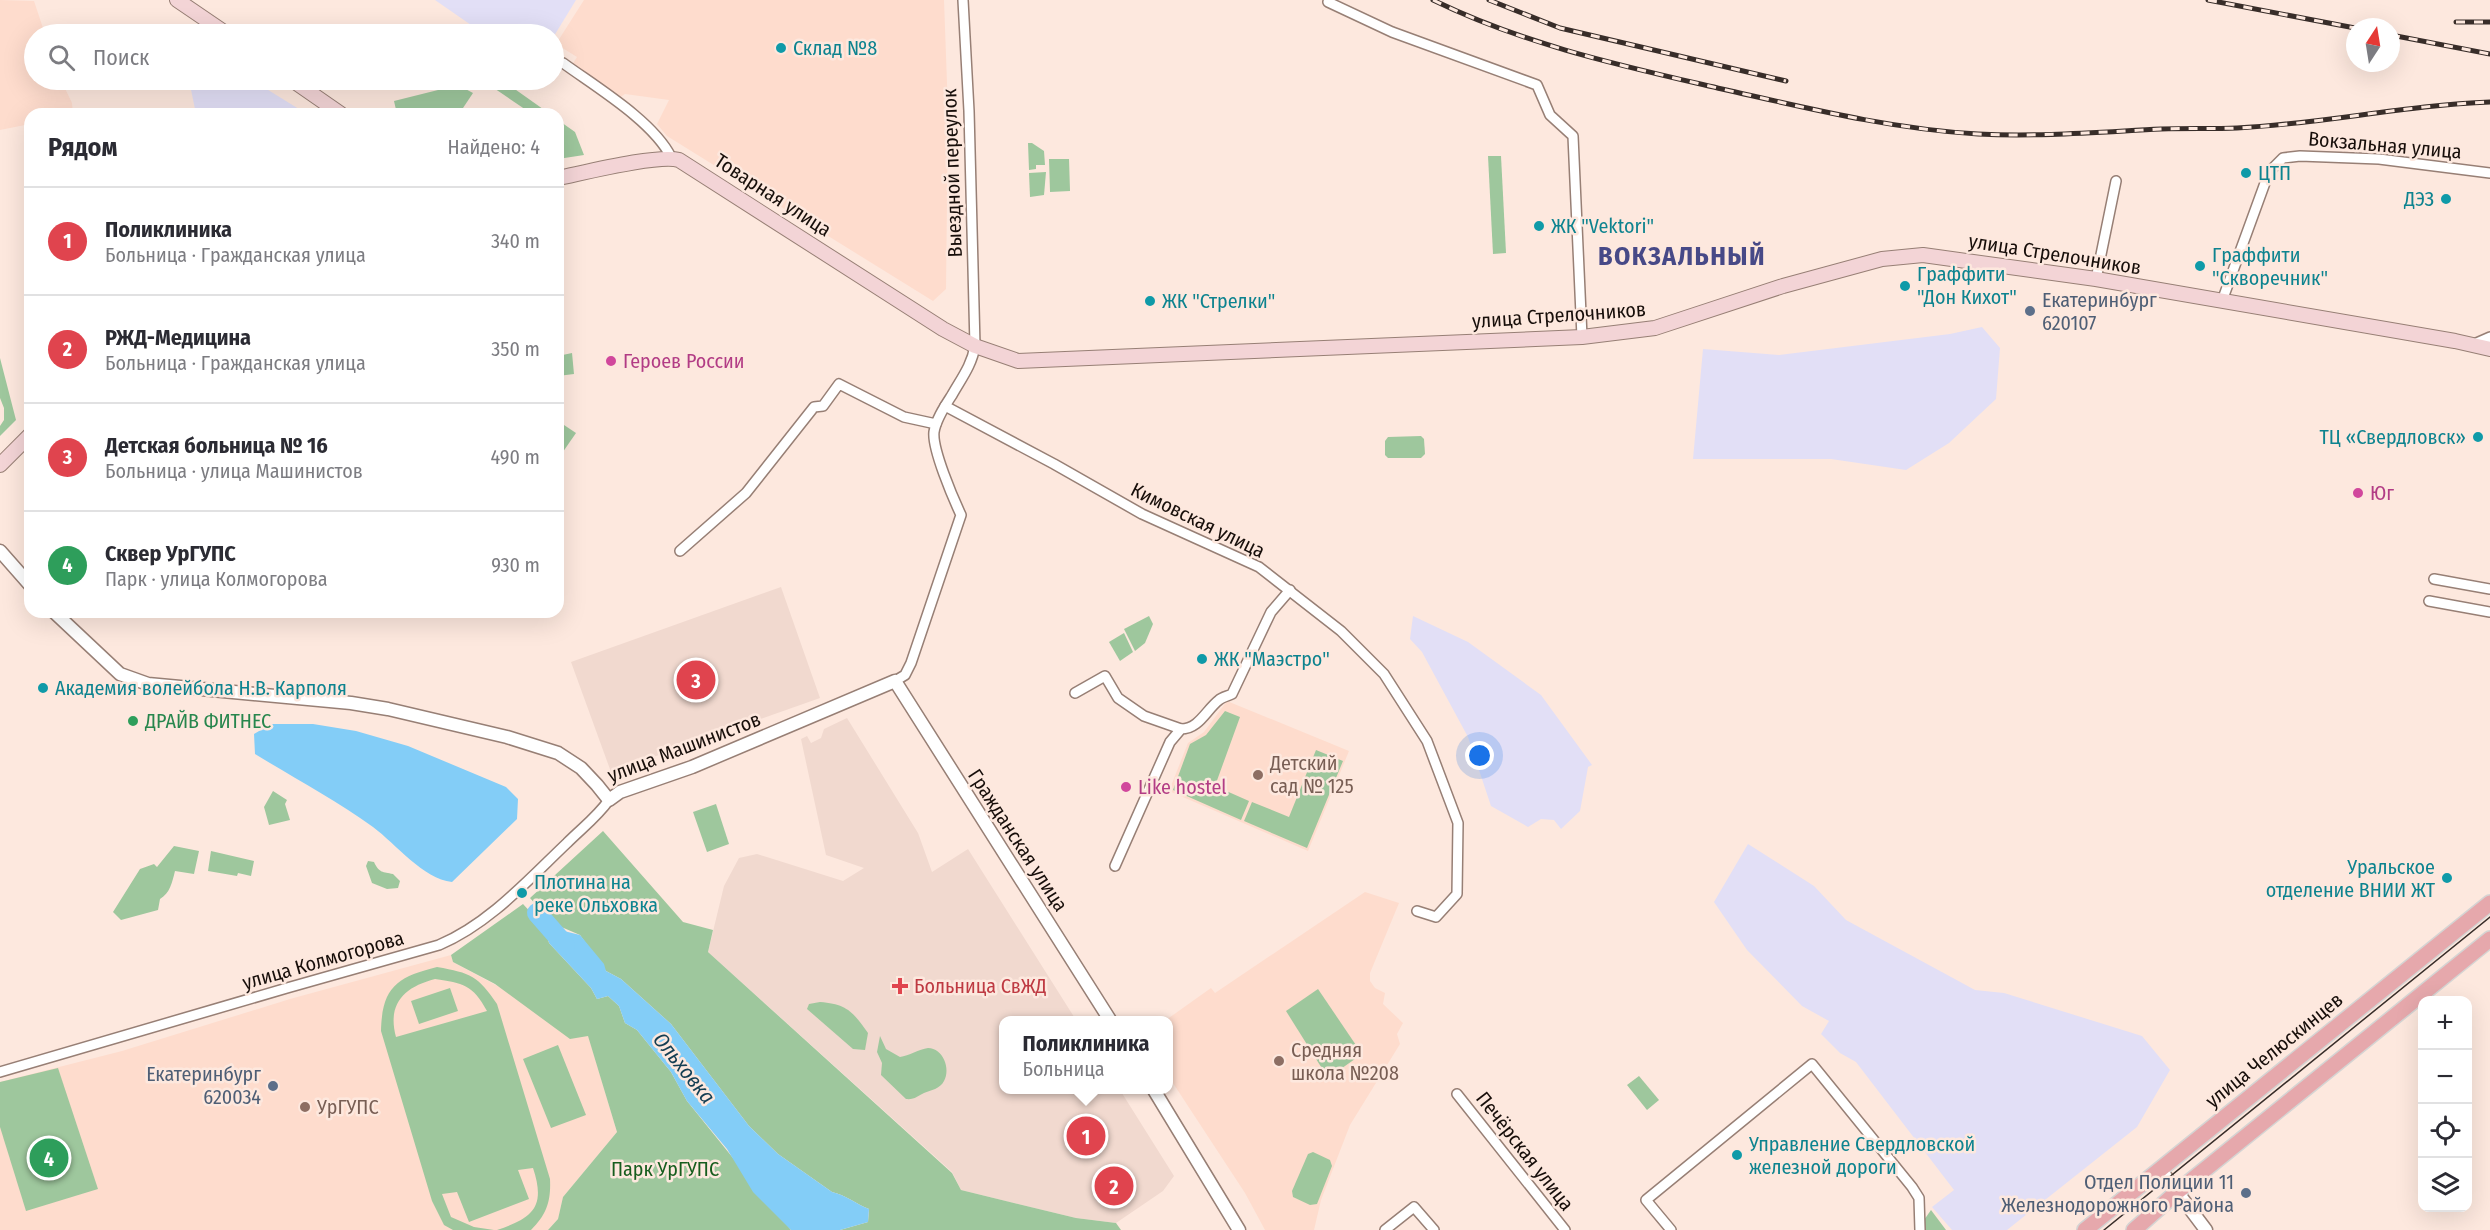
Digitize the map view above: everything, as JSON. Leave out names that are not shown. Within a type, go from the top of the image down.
[{"type":"main road","points":[[177,0],[212,24]]},
{"type":"main road","points":[[306,90],[332,108]]},
{"type":"main road","points":[[564,177],[671,157]]},
{"type":"main road","name":"Товарная улица","points":[[671,157],[697,170],[943,329],[975,346]]},
{"type":"main road","name":"улица Стрелочников","points":[[975,346],[1018,361],[1040,361],[1582,337],[1655,328],[1783,286],[1882,259],[1923,255],[2096,279],[2474,344],[2490,349]]},
{"type":"main road","points":[[0,465],[24,441]]},
{"type":"main road","name":"улица Челюскинцев","points":[[2085,1230],[2490,903]]},
{"type":"main road","points":[[2134,1230],[2177,1192],[2490,939]]},
{"type":"street","name":"Выездной переулок","points":[[963,0],[969,111],[975,346]]},
{"type":"street","points":[[1328,2],[1392,32],[1537,85],[1550,115],[1573,136],[1582,337]]},
{"type":"street","name":"Товарная улица","points":[[564,64],[650,128],[664,144],[671,157]]},
{"type":"street","name":"Вокзальная улица","points":[[2222,301],[2268,172],[2277,161],[2291,156],[2379,159],[2490,173]]},
{"type":"street","points":[[2096,279],[2116,181]]},
{"type":"street","points":[[2474,344],[2490,337]]},
{"type":"street","points":[[680,551],[746,493],[814,407],[823,406],[839,384],[904,417],[936,424],[971,364],[975,346]]},
{"type":"street","name":"Кимовская улица","points":[[945,406],[1142,514],[1259,567],[1341,631],[1384,674],[1427,741],[1458,823],[1457,894],[1436,917],[1417,911]]},
{"type":"street","name":"улица Машинистов","points":[[60,618],[120,674],[133,681],[351,703],[388,709],[507,737],[558,753],[581,768],[609,800],[620,792],[702,763],[905,675],[961,515],[934,443],[936,424]]},
{"type":"street","points":[[0,550],[24,578]]},
{"type":"street","points":[[2434,579],[2490,589]]},
{"type":"street","points":[[1075,693],[1105,676],[1118,698],[1144,716],[1186,729],[1198,723],[1219,700],[1232,694],[1267,619],[1290,590]]},
{"type":"street","points":[[2429,601],[2490,612]]},
{"type":"street","name":"Гражданская улица","points":[[895,681],[1107,1016]]},
{"type":"street","points":[[1114,866],[1170,742],[1181,729]]},
{"type":"street","name":"улица Колмогорова","points":[[0,1072],[287,987],[428,949],[458,938],[479,924],[598,816],[609,800]]},
{"type":"street","points":[[1671,1230],[1646,1200],[1812,1064],[1912,1187],[1919,1198],[1920,1230]]},
{"type":"street","points":[[1157,1094],[1239,1230]]},
{"type":"street","name":"Печёрская улица","points":[[1456,1094],[1565,1230]]},
{"type":"street","points":[[2160,1169],[2206,1230]]},
{"type":"street","points":[[1385,1230],[1414,1207],[1434,1230]]},
{"type":"shaded area","points":[[0,0],[34,1],[42,24],[24,24],[24,90],[66,90],[72,108],[24,108],[24,125],[0,130]]},
{"type":"shaded area","points":[[435,0],[576,0],[561,24],[470,24]]},
{"type":"shaded area","points":[[584,0],[944,0],[948,111],[946,289],[933,301],[667,136],[657,124],[669,100],[625,94],[616,100],[572,65],[577,57],[564,49],[564,31]]},
{"type":"shaded area","points":[[191,90],[268,90],[297,108],[195,108]]},
{"type":"shaded area","points":[[1982,327],[2000,348],[1996,399],[1949,443],[1906,470],[1831,459],[1693,459],[1703,349],[1779,355],[1950,334]]},
{"type":"shaded area","points":[[781,587],[820,698],[611,772],[571,662]]},
{"type":"shaded area","points":[[1413,616],[1468,642],[1541,695],[1592,765],[1588,767],[1580,811],[1561,829],[1554,820],[1541,819],[1528,827],[1491,806],[1468,737],[1422,652],[1410,639]]},
{"type":"shaded area","name":"Детский сад № 125","points":[[1227,701],[1349,751],[1308,851],[1169,791],[1188,743],[1204,732]]},
{"type":"shaded area","name":"Больница СвЖД","points":[[847,718],[918,833],[932,872],[968,849],[1073,1016],[999,1016],[999,1094],[1123,1094],[1174,1176],[1163,1191],[1116,1223],[1076,1218],[961,1190],[952,1172],[708,952],[724,886],[739,858],[757,854],[843,881],[864,868],[826,855],[801,739],[807,736],[811,743],[821,738],[824,729]]},
{"type":"shaded area","points":[[1748,844],[1814,886],[1846,920],[1975,990],[2004,993],[2142,1036],[2170,1070],[2137,1127],[2007,1230],[1952,1230],[1932,1207],[1954,1190],[1856,1062],[1840,1053],[1821,1034],[1829,1021],[1802,1006],[1747,950],[1714,902]]},
{"type":"shaded area","name":"Средняя школа №208","points":[[1365,892],[1399,903],[1370,973],[1370,981],[1375,988],[1385,993],[1383,1004],[1403,1023],[1397,1034],[1400,1044],[1350,1125],[1321,1200],[1314,1230],[1265,1230],[1245,1193],[1173,1083],[1172,1016],[1211,988],[1215,993]]},
{"type":"shaded area","name":"УрГУПС","points":[[451,955],[453,962],[588,1035],[617,1132],[563,1197],[558,1219],[548,1230],[0,1230],[0,1082],[122,1051],[290,999]]},
{"type":"green space","points":[[438,90],[467,90],[473,93],[463,108],[396,108],[394,101]]},
{"type":"green space","points":[[497,90],[516,90],[542,108],[523,108]]},
{"type":"green space","points":[[564,124],[575,132],[584,155],[564,158]]},
{"type":"green space","points":[[1028,143],[1044,151],[1045,165],[1036,165],[1036,169],[1029,170]]},
{"type":"green space","points":[[1488,156],[1501,156],[1506,253],[1493,254]]},
{"type":"green space","points":[[1049,159],[1069,159],[1070,191],[1050,192]]},
{"type":"green space","points":[[1046,172],[1044,195],[1030,197],[1029,173]]},
{"type":"green space","points":[[572,353],[574,374],[564,375],[564,355]]},
{"type":"green space","points":[[0,358],[16,420],[0,436],[4,408],[0,398]]},
{"type":"green space","points":[[564,425],[576,433],[564,450]]},
{"type":"green space","points":[[1421,436],[1424,439],[1425,454],[1421,458],[1388,458],[1385,455],[1385,441],[1388,437]]},
{"type":"green space","points":[[1149,616],[1153,624],[1145,643],[1135,651],[1124,629]]},
{"type":"green space","points":[[1124,633],[1133,652],[1120,661],[1109,642]]},
{"type":"green space","points":[[1225,711],[1240,717],[1215,786],[1249,801],[1241,820],[1173,790],[1190,744],[1206,735]]},
{"type":"green space","points":[[1316,750],[1343,761],[1307,848],[1244,821],[1252,802],[1289,817]]},
{"type":"green space","points":[[273,791],[287,800],[285,804],[290,820],[269,825],[264,807]]},
{"type":"green space","points":[[716,804],[729,844],[707,852],[693,812]]},
{"type":"green space","points":[[603,831],[683,922],[713,930],[708,952],[952,1173],[961,1190],[1076,1218],[1116,1223],[1121,1230],[840,1230],[868,1222],[869,1209],[832,1192],[778,1154],[749,1126],[671,1024],[621,979],[606,971],[580,935],[552,923],[530,898]]},
{"type":"green space","points":[[174,846],[199,851],[194,874],[175,871],[172,884],[160,899],[158,910],[121,920],[113,912],[140,869],[154,864],[157,867]]},
{"type":"green space","points":[[211,851],[254,861],[251,876],[208,871]]},
{"type":"green space","points":[[368,861],[374,862],[382,871],[393,874],[400,881],[398,888],[387,889],[372,883],[366,866]]},
{"type":"green space","name":"Парк УрГУПС","points":[[523,904],[545,928],[549,943],[591,988],[597,999],[608,996],[619,1006],[625,1023],[637,1030],[671,1072],[687,1101],[791,1230],[548,1230],[558,1219],[563,1197],[617,1132],[588,1036],[570,1039],[495,984],[453,962],[451,955]]},
{"type":"green space","points":[[437,967],[473,977],[497,1004],[550,1179],[547,1207],[531,1230],[497,1230],[520,1221],[533,1209],[537,1202],[538,1192],[533,1168],[518,1170],[529,1199],[469,1222],[457,1192],[442,1194],[451,1217],[474,1227],[494,1230],[453,1230],[444,1225],[432,1201],[381,1031],[385,1004],[394,986],[423,971]],"holes":[[[435,979],[460,984],[472,991],[487,1011],[396,1037],[394,1015],[400,999],[424,982]]]},
{"type":"green space","points":[[450,988],[458,1011],[419,1024],[411,1001]]},
{"type":"green space","points":[[1318,989],[1362,1054],[1328,1078],[1286,1011]]},
{"type":"green space","points":[[820,1002],[843,1007],[853,1014],[868,1033],[865,1050],[853,1049],[807,1009],[809,1004]]},
{"type":"green space","points":[[880,1036],[886,1049],[900,1057],[928,1048],[938,1051],[942,1055],[947,1071],[942,1084],[916,1098],[906,1099],[881,1075],[882,1063],[877,1052]]},
{"type":"green space","points":[[558,1045],[586,1115],[551,1128],[523,1059]]},
{"type":"green space","points":[[58,1068],[98,1189],[26,1211],[0,1127],[0,1082]]},
{"type":"green space","points":[[1639,1076],[1659,1100],[1647,1110],[1627,1085]]},
{"type":"green space","points":[[1313,1152],[1330,1160],[1332,1166],[1317,1204],[1310,1205],[1293,1197],[1292,1191],[1308,1154]]},
{"type":"green space","points":[[1931,1210],[1946,1230],[1924,1230],[1924,1220]]},
{"type":"water","points":[[271,724],[313,724],[356,731],[408,746],[506,787],[518,799],[517,819],[452,882],[441,879],[420,868],[359,817],[255,754],[254,734]]},
{"type":"water","points":[[548,927],[580,935],[604,964],[606,971],[621,979],[671,1024],[749,1126],[778,1154],[832,1192],[869,1209],[868,1222],[840,1230],[791,1230],[753,1192],[727,1149],[687,1101],[671,1072],[637,1030],[625,1023],[619,1006],[608,996],[597,999],[591,988],[549,943]]},
{"type":"waterway","name":"Ольховка","points":[[537,913],[565,945]]},
{"type":"tram line","points":[[2104,1230],[2490,917]]},
{"type":"railway","points":[[1433,0],[1503,30],[1611,63],[1817,110],[1913,128],[1978,134],[2024,135],[2237,128],[2490,102]]},
{"type":"railway","points":[[1489,0],[1560,28],[1786,81]]},
{"type":"railway","points":[[2208,0],[2346,26]]},
{"type":"railway","points":[[2456,22],[2490,22]]},
{"type":"railway","points":[[2400,37],[2490,54]]},
{"type":"place","name":"Склад №8","points":[[781,48]]},
{"type":"place","name":"ЦТП","points":[[2246,173]]},
{"type":"place","name":"ДЭЗ","points":[[2446,199]]},
{"type":"place","name":"ЖК \"Vektori\"","points":[[1539,226]]},
{"type":"place","name":"Граффити \"Скворечник\"","points":[[2200,266]]},
{"type":"place","name":"Граффити \"Дон Кихот\"","points":[[1905,286]]},
{"type":"place","name":"ЖК \"Стрелки\"","points":[[1150,301]]},
{"type":"place","name":"Екатеринбург 620107","points":[[2030,311]]},
{"type":"place","name":"Героев России","points":[[611,361]]},
{"type":"place","name":"ТЦ «Свердловск»","points":[[2478,437]]},
{"type":"place","name":"Юг","points":[[2358,493]]},
{"type":"place","name":"ЖК \"Маэстро\"","points":[[1202,659]]},
{"type":"place","name":"Детская больница № 16","points":[[696,680]]},
{"type":"place","name":"Академия волейбола Н.В. Карполя","points":[[43,688]]},
{"type":"place","name":"ДРАЙВ ФИТНЕС","points":[[133,721]]},
{"type":"place","name":"Детский сад № 125","points":[[1258,775]]},
{"type":"place","name":"Like hostel","points":[[1126,787]]},
{"type":"place","name":"Уральское отделение ВНИИ ЖТ","points":[[2447,878]]},
{"type":"place","name":"Плотина на реке Ольховка","points":[[522,893]]},
{"type":"place","name":"Больница СвЖД","points":[[900,986]]},
{"type":"place","name":"Средняя школа №208","points":[[1279,1061]]},
{"type":"place","name":"Екатеринбург 620034","points":[[273,1086]]},
{"type":"place","name":"УрГУПС","points":[[305,1107]]},
{"type":"place","name":"Поликлиника","points":[[1086,1136]]},
{"type":"place","name":"Управление Свердловской железной дороги","points":[[1737,1155]]},
{"type":"place","name":"Сквер УрГУПС","points":[[49,1158]]},
{"type":"place","name":"РЖД-Медицина","points":[[1114,1186]]},
{"type":"place","name":"Отдел Полиции 11 Железнодорожного Района","points":[[2246,1193]]},
{"type":"district","name":"ВОКЗАЛЬНЫЙ","points":[[1682,256]]}]
